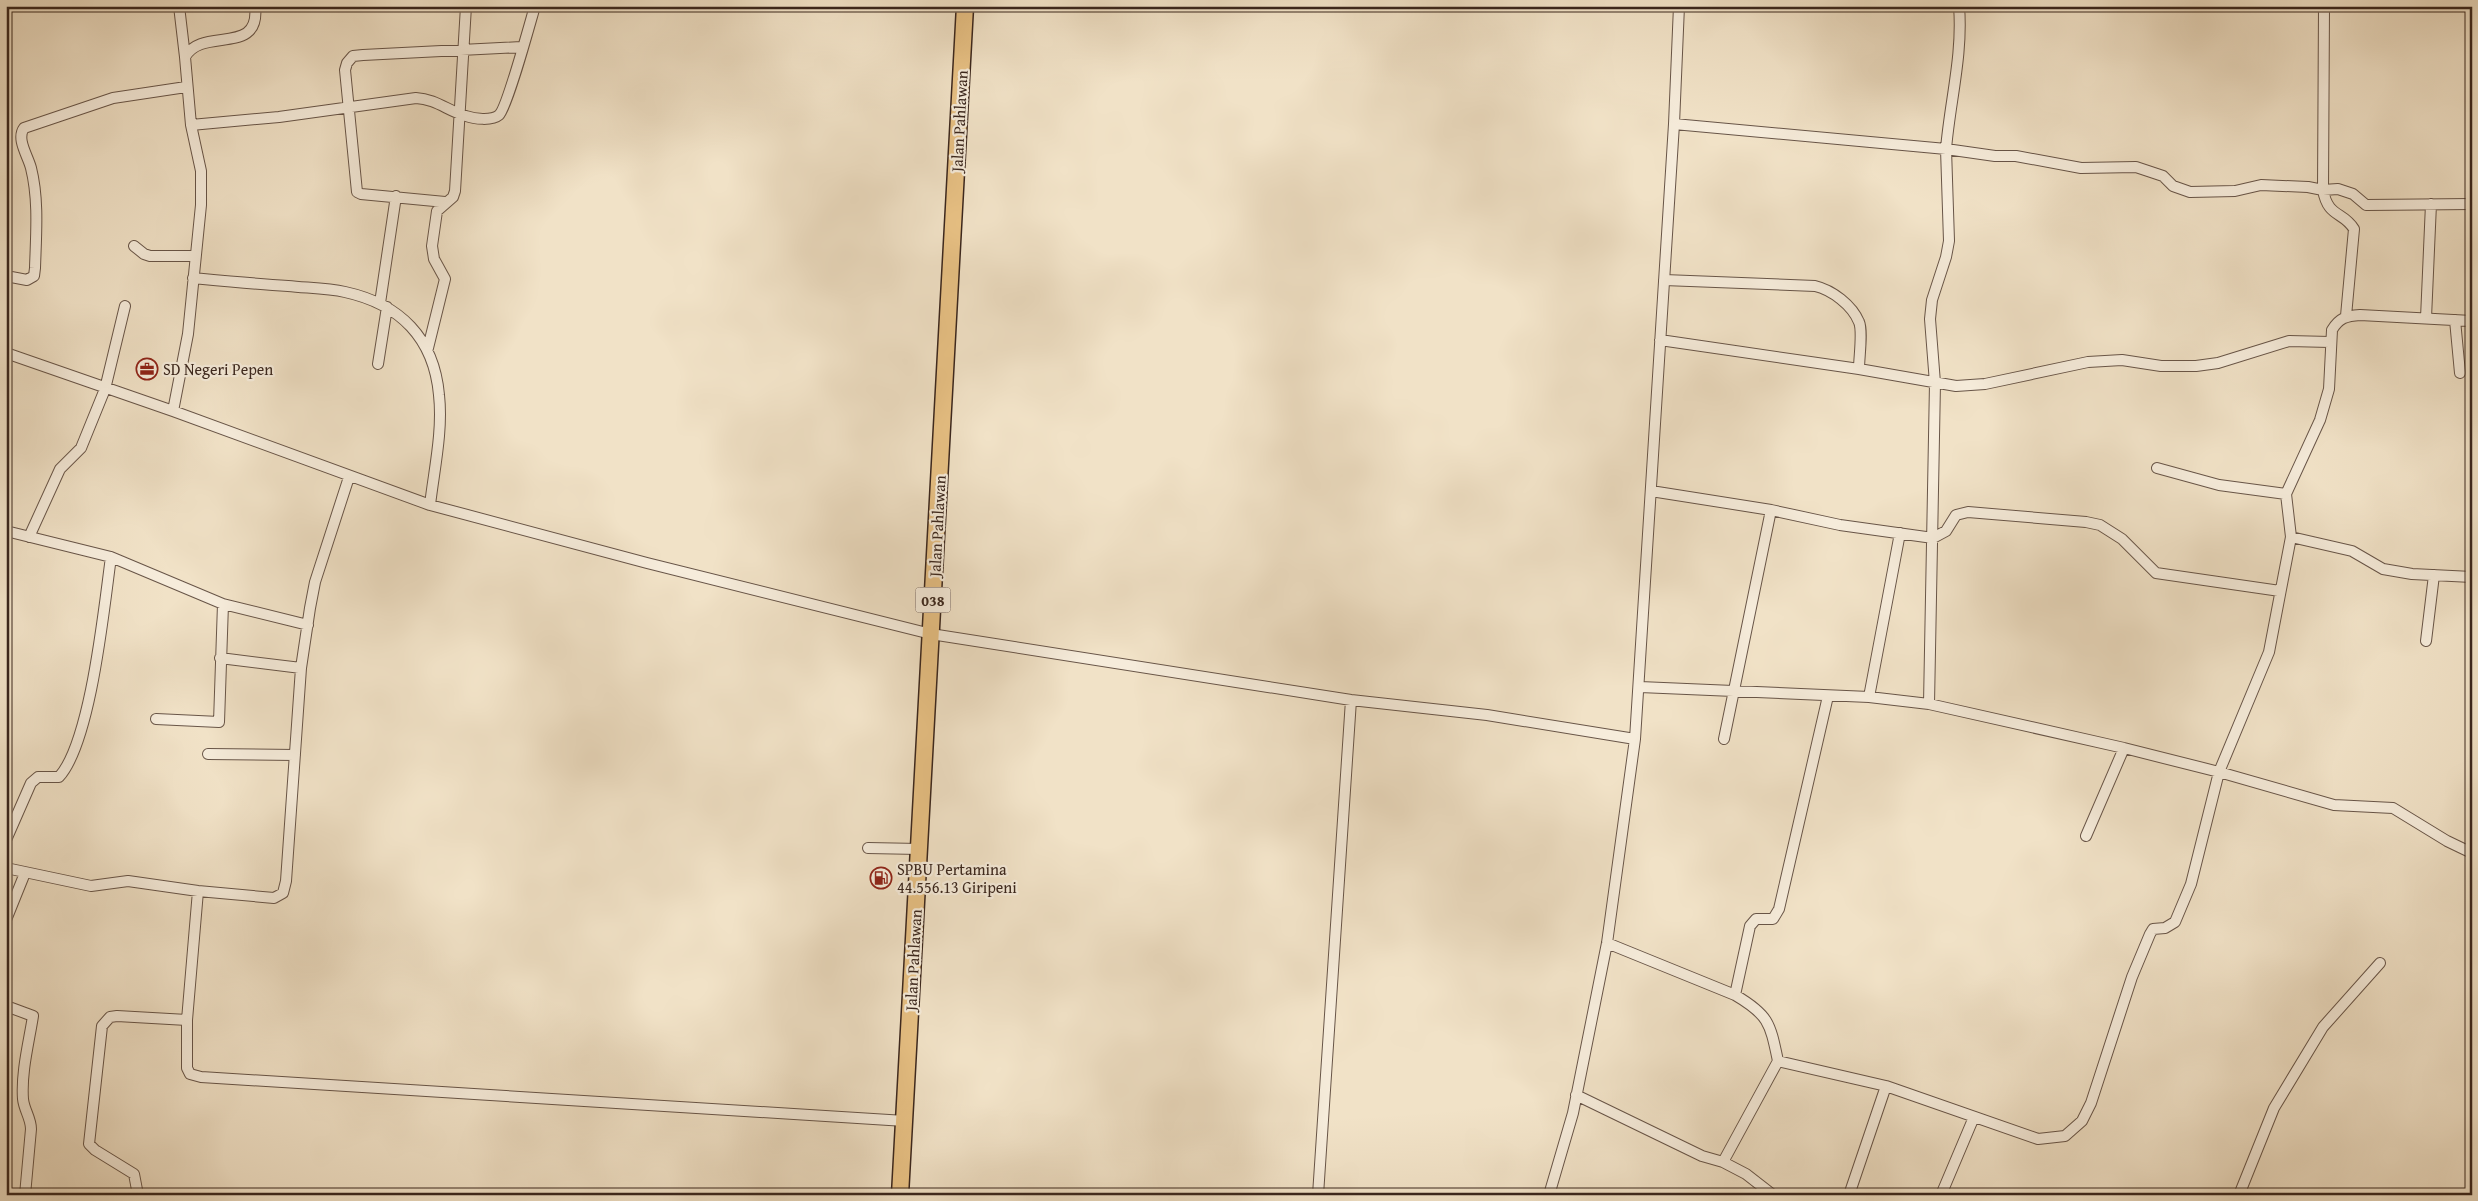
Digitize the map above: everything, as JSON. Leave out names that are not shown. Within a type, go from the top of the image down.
[{"type":"main road","name":"Jalan Pahlawan","points":[[900,1195],[966,6]]},
{"type":"street","points":[[173,411],[188,334],[195,256],[202,206],[200,171],[186,87],[185,57],[179,6]]},
{"type":"street","points":[[185,57],[194,47],[239,37],[251,31],[255,24],[255,6]]},
{"type":"street","points":[[428,348],[446,279],[434,259],[432,246],[437,210],[453,197],[454,191],[466,6]]},
{"type":"street","points":[[191,125],[350,108],[421,98],[438,102],[460,113],[486,119],[498,117],[502,112],[511,86],[521,47],[535,6]]},
{"type":"street","points":[[1549,1195],[1576,1095],[1607,943],[1635,739],[1640,687],[1674,124],[1679,6]]},
{"type":"street","points":[[1930,704],[1935,383],[1930,320],[1932,300],[1946,257],[1948,241],[1950,213],[1946,150],[1959,59],[1961,30],[1959,6]]},
{"type":"street","points":[[2324,6],[2323,190],[2325,202],[2331,210],[2354,229],[2346,316]]},
{"type":"street","points":[[445,202],[361,194],[357,192],[345,70],[347,63],[352,56],[521,47]]},
{"type":"street","points":[[6,276],[27,280],[34,276],[35,268],[36,201],[31,168],[21,139],[21,132],[24,128],[113,98],[186,87]]},
{"type":"street","points":[[1674,124],[1995,156],[2016,156],[2082,168],[2136,167],[2163,176],[2173,186],[2190,192],[2235,191],[2260,185],[2308,187],[2323,190],[2338,189],[2353,194],[2366,206],[2472,204]]},
{"type":"street","points":[[378,364],[396,196]]},
{"type":"street","points":[[2426,318],[2431,204]]},
{"type":"street","points":[[134,246],[150,256],[195,256]]},
{"type":"street","points":[[193,278],[343,291],[384,305],[396,312],[416,331],[428,348],[440,395],[440,424],[430,505]]},
{"type":"street","points":[[1664,280],[1815,286],[1829,289],[1847,305],[1860,322],[1860,368]]},
{"type":"street","points":[[29,537],[60,469],[81,448],[105,389],[125,306]]},
{"type":"street","points":[[1778,1061],[1910,1092],[2038,1139],[2066,1136],[2082,1120],[2091,1103],[2132,977],[2150,934],[2153,929],[2165,928],[2175,922],[2191,884],[2219,772],[2269,652],[2290,537],[2286,494],[2320,420],[2329,389],[2332,330],[2337,322],[2346,316],[2472,321]]},
{"type":"street","points":[[2455,320],[2460,373]]},
{"type":"street","points":[[1660,340],[1860,368],[1956,386],[1985,384],[2088,362],[2122,360],[2161,366],[2218,364],[2289,341],[2330,342]]},
{"type":"street","points":[[6,353],[105,389],[173,411],[349,477],[430,505],[647,563],[931,634],[1351,700],[1487,715],[1635,739]]},
{"type":"street","points":[[2157,468],[2219,485],[2286,494]]},
{"type":"street","points":[[6,868],[91,886],[128,882],[274,898],[283,893],[286,881],[301,668],[315,582],[349,477]]},
{"type":"street","points":[[1651,491],[1771,510],[1840,525],[1933,538],[1946,531],[1956,515],[1968,512],[2086,522],[2100,525],[2122,539],[2156,574],[2280,591]]},
{"type":"street","points":[[1724,739],[1771,510]]},
{"type":"street","points":[[6,531],[112,557],[222,604],[308,625]]},
{"type":"street","points":[[1869,697],[1900,533]]},
{"type":"street","points":[[2290,537],[2352,551],[2383,569],[2472,577]]},
{"type":"street","points":[[6,840],[31,783],[38,777],[58,777],[64,771],[78,737],[97,655],[112,557]]},
{"type":"street","points":[[2426,641],[2434,575]]},
{"type":"street","points":[[156,719],[219,722],[222,604]]},
{"type":"street","points":[[220,658],[301,668]]},
{"type":"street","points":[[1640,687],[1733,693],[1869,697],[1930,704],[2124,748],[2219,772],[2334,805],[2393,808],[2447,841],[2472,853]]},
{"type":"street","points":[[1735,995],[1750,926],[1756,918],[1772,919],[1779,909],[1828,696]]},
{"type":"street","points":[[1318,1195],[1351,700]]},
{"type":"street","points":[[2086,836],[2124,748]]},
{"type":"street","points":[[208,754],[295,755]]},
{"type":"street","points":[[868,848],[919,850]]},
{"type":"street","points":[[6,920],[26,872]]},
{"type":"street","points":[[198,891],[187,1020],[187,1068],[190,1074],[904,1122]]},
{"type":"street","points":[[1607,943],[1735,995],[1755,1007],[1769,1023],[1778,1061],[1723,1162]]},
{"type":"street","points":[[2238,1195],[2274,1108],[2323,1028],[2380,964]]},
{"type":"street","points":[[6,1006],[33,1016],[23,1085],[23,1102],[30,1119],[31,1129],[25,1195]]},
{"type":"street","points":[[138,1195],[134,1174],[95,1150],[89,1144],[102,1026],[110,1017],[117,1016],[187,1020]]},
{"type":"street","points":[[1849,1195],[1886,1086]]},
{"type":"street","points":[[1576,1095],[1702,1156],[1723,1162],[1746,1174],[1773,1195]]},
{"type":"street","points":[[1941,1195],[1974,1117]]},
{"type":"place","name":"SD Negeri Pepen","points":[[147,369]]},
{"type":"place","name":"SPBU Pertamina 44.556.13 Giripeni","points":[[881,878]]}]
